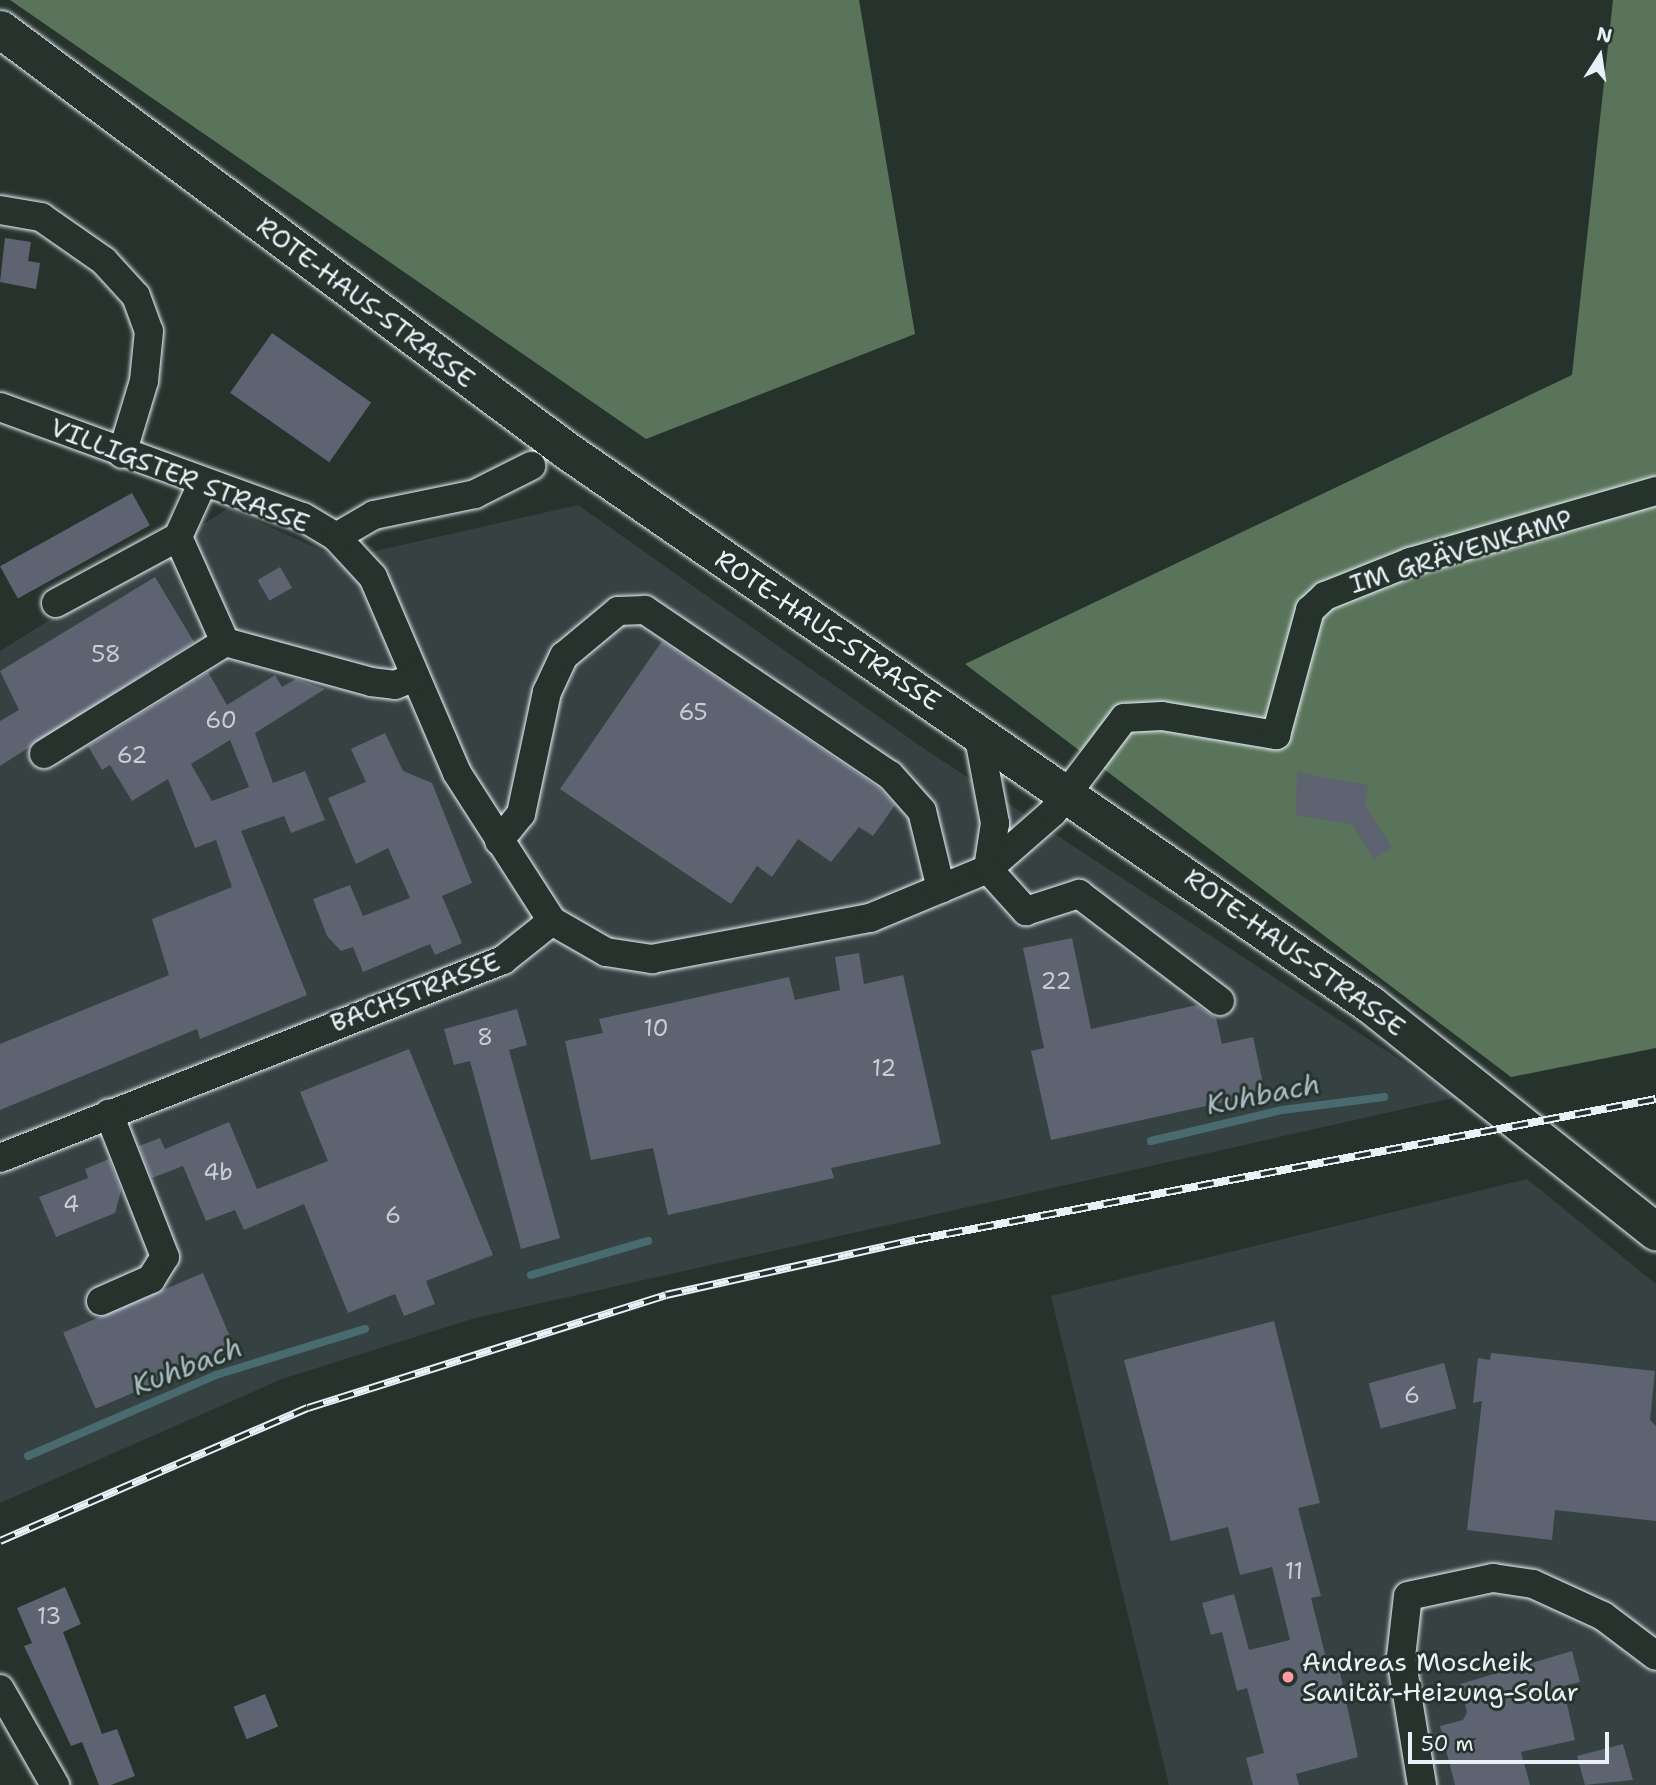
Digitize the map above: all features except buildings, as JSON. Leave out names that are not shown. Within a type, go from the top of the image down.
[{"type":"main road","name":"ROTE-HAUS-STRASSE","points":[[0,29],[566,450],[978,733],[1070,792],[1382,1013],[1656,1232]]},
{"type":"street","points":[[0,210],[41,217],[104,261],[136,296],[149,331],[145,369],[122,454]]},
{"type":"street","name":"VILLIGSTER STRASSE","points":[[0,407],[122,454],[303,517],[336,537],[373,576],[457,773],[552,921]]},
{"type":"street","points":[[336,537],[374,515],[475,494],[531,466]]},
{"type":"street","points":[[56,603],[178,537],[202,482]]},
{"type":"street","name":"IM GRÄVENKAMP","points":[[1070,792],[1110,731],[1138,714],[1276,736],[1310,610],[1325,596],[1409,562],[1656,491]]},
{"type":"street","points":[[178,537],[225,642]]},
{"type":"street","points":[[499,841],[521,814],[547,692],[564,656],[618,611],[645,610],[890,775],[922,811],[941,889]]},
{"type":"street","points":[[44,754],[225,642],[370,682],[395,685],[415,677]]},
{"type":"street","points":[[978,733],[995,823],[988,869]]},
{"type":"street","points":[[552,921],[606,952],[691,957],[870,918],[988,869],[1070,792]]},
{"type":"street","points":[[988,869],[1026,911],[1079,894],[1220,1001]]},
{"type":"street","name":"BACHSTRASSE","points":[[0,1158],[503,960],[552,921]]},
{"type":"street","points":[[101,1301],[151,1279],[164,1257],[109,1114]]},
{"type":"street","points":[[1422,1785],[1401,1657],[1408,1596],[1493,1578],[1533,1584],[1603,1616],[1656,1656]]},
{"type":"street","points":[[0,1689],[55,1785]]},
{"type":"shaded area","points":[[578,505],[926,750],[1457,1097],[475,1318],[282,1379],[0,1503],[0,651],[229,508],[340,559]]},
{"type":"shaded area","points":[[1527,1179],[1656,1284],[1656,1785],[1169,1785],[1051,1296]]},
{"type":"green space","points":[[10,0],[859,0],[915,334],[646,439]]},
{"type":"green space","points":[[1613,0],[1656,0],[1656,1048],[1511,1077],[965,664],[1572,375]]},
{"type":"waterway","name":"Kuhbach","points":[[1151,1141],[1282,1110],[1384,1097]]},
{"type":"waterway","name":"Kuhbach","points":[[531,1275],[648,1241]]},
{"type":"waterway","name":"Kuhbach","points":[[28,1456],[216,1375],[365,1329]]},
{"type":"railway","points":[[0,1541],[308,1408],[666,1295],[915,1240],[1656,1099]]},
{"type":"place","name":"Andreas Moscheik Sanitär-Heizung-Solar","points":[[1288,1677]]}]
